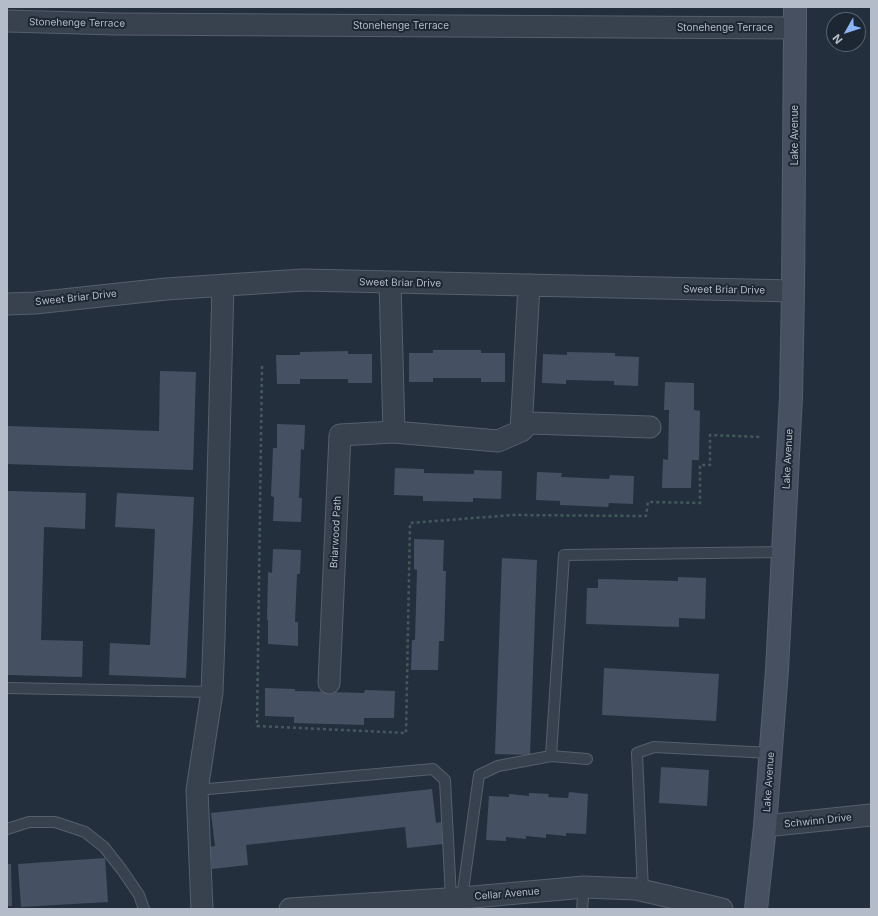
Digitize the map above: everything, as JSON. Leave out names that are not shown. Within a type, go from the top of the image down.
[{"type":"main road","name":"Lake Avenue","points":[[756,909],[765,826],[777,670],[790,397],[793,291],[794,7]]},
{"type":"street","name":"Stonehenge Terrace","points":[[7,22],[116,15],[795,28]]},
{"type":"street","name":"Sweet Briar Drive","points":[[7,304],[35,303],[166,289],[303,280],[793,291]]},
{"type":"street","points":[[390,282],[394,432]]},
{"type":"street","points":[[202,909],[197,790],[212,692],[223,285]]},
{"type":"street","points":[[521,431],[529,285]]},
{"type":"street","name":"Briarwood Path","points":[[329,683],[340,435],[394,432],[498,441],[521,431],[529,423],[650,427]]},
{"type":"street","name":"Schwinn Drive","points":[[765,826],[871,815]]},
{"type":"street","name":"Cellar Avenue","points":[[290,909],[447,901],[584,887],[636,889],[722,909]]},
{"type":"lane","points":[[551,756],[564,555],[783,552]]},
{"type":"lane","points":[[7,688],[212,692]]},
{"type":"lane","points":[[643,891],[637,752],[654,747],[771,753]]},
{"type":"lane","points":[[447,901],[479,775],[498,766],[551,756],[587,759]]},
{"type":"lane","points":[[197,790],[434,770],[445,780],[447,901]]},
{"type":"lane","points":[[7,829],[29,822],[55,822],[85,832],[104,847],[122,870],[139,895],[144,909]]},
{"type":"lane","points":[[582,909],[584,887]]},
{"type":"path","points":[[262,366],[257,726],[406,733],[410,523],[513,515],[646,516],[648,502],[700,503],[700,465],[710,466],[710,435],[762,437]]},
{"type":"building","points":[[433,350],[481,350],[481,353],[505,353],[505,382],[481,382],[481,378],[433,378],[433,382],[409,382],[409,353],[433,353]]},
{"type":"building","points":[[348,351],[348,354],[372,354],[372,383],[348,383],[348,379],[300,379],[300,384],[277,384],[276,355],[300,355],[300,352]]},
{"type":"building","points":[[567,352],[615,353],[615,356],[639,357],[638,386],[614,385],[614,381],[566,380],[566,384],[542,383],[543,354],[567,355]]},
{"type":"building","points":[[160,371],[196,372],[193,470],[7,464],[7,426],[159,431]]},
{"type":"building","points":[[665,382],[694,383],[694,410],[700,411],[699,460],[692,460],[691,488],[662,488],[663,459],[668,460],[669,410],[664,410]]},
{"type":"building","points":[[277,424],[305,425],[304,450],[301,449],[299,498],[302,498],[301,522],[273,521],[274,497],[271,496],[273,448],[277,448]]},
{"type":"building","points":[[395,468],[424,469],[424,473],[474,474],[474,470],[502,471],[501,499],[473,498],[473,502],[423,501],[423,496],[394,495]]},
{"type":"building","points":[[537,472],[562,473],[561,477],[609,479],[610,475],[634,476],[633,504],[609,503],[608,507],[560,505],[560,501],[536,500]]},
{"type":"building","points":[[8,491],[86,493],[85,529],[44,527],[41,640],[83,641],[82,677],[7,675]]},
{"type":"building","points":[[117,493],[194,497],[186,678],[109,675],[110,643],[150,645],[155,529],[115,527]]},
{"type":"building","points":[[414,539],[444,540],[443,571],[446,571],[444,641],[439,641],[438,670],[411,670],[412,640],[415,640],[417,570],[414,569]]},
{"type":"building","points":[[273,549],[301,550],[300,574],[297,574],[295,622],[298,622],[298,646],[268,644],[268,572],[272,573]]},
{"type":"building","points":[[502,558],[537,560],[530,755],[495,754]]},
{"type":"building","points":[[678,577],[706,578],[705,619],[679,618],[679,627],[586,624],[587,588],[598,588],[598,579],[678,581]]},
{"type":"building","points":[[604,668],[719,674],[716,721],[602,715]]},
{"type":"building","points":[[265,688],[295,689],[295,691],[364,693],[365,690],[395,691],[394,718],[364,718],[364,725],[294,723],[294,717],[265,716]]},
{"type":"building","points":[[661,767],[709,770],[707,806],[659,803]]},
{"type":"building","points":[[432,789],[436,823],[441,822],[443,844],[407,848],[405,827],[246,845],[248,865],[212,869],[210,847],[215,846],[211,813]]},
{"type":"building","points":[[569,792],[588,794],[586,834],[566,833],[566,836],[546,834],[546,838],[526,836],[526,839],[506,837],[506,841],[486,840],[489,796],[509,797],[509,794],[529,796],[529,793],[549,794],[548,797],[568,798]]},
{"type":"building","points":[[105,858],[108,902],[21,907],[18,864]]},
{"type":"building","points":[[7,864],[11,864],[12,906],[7,906]]}]
